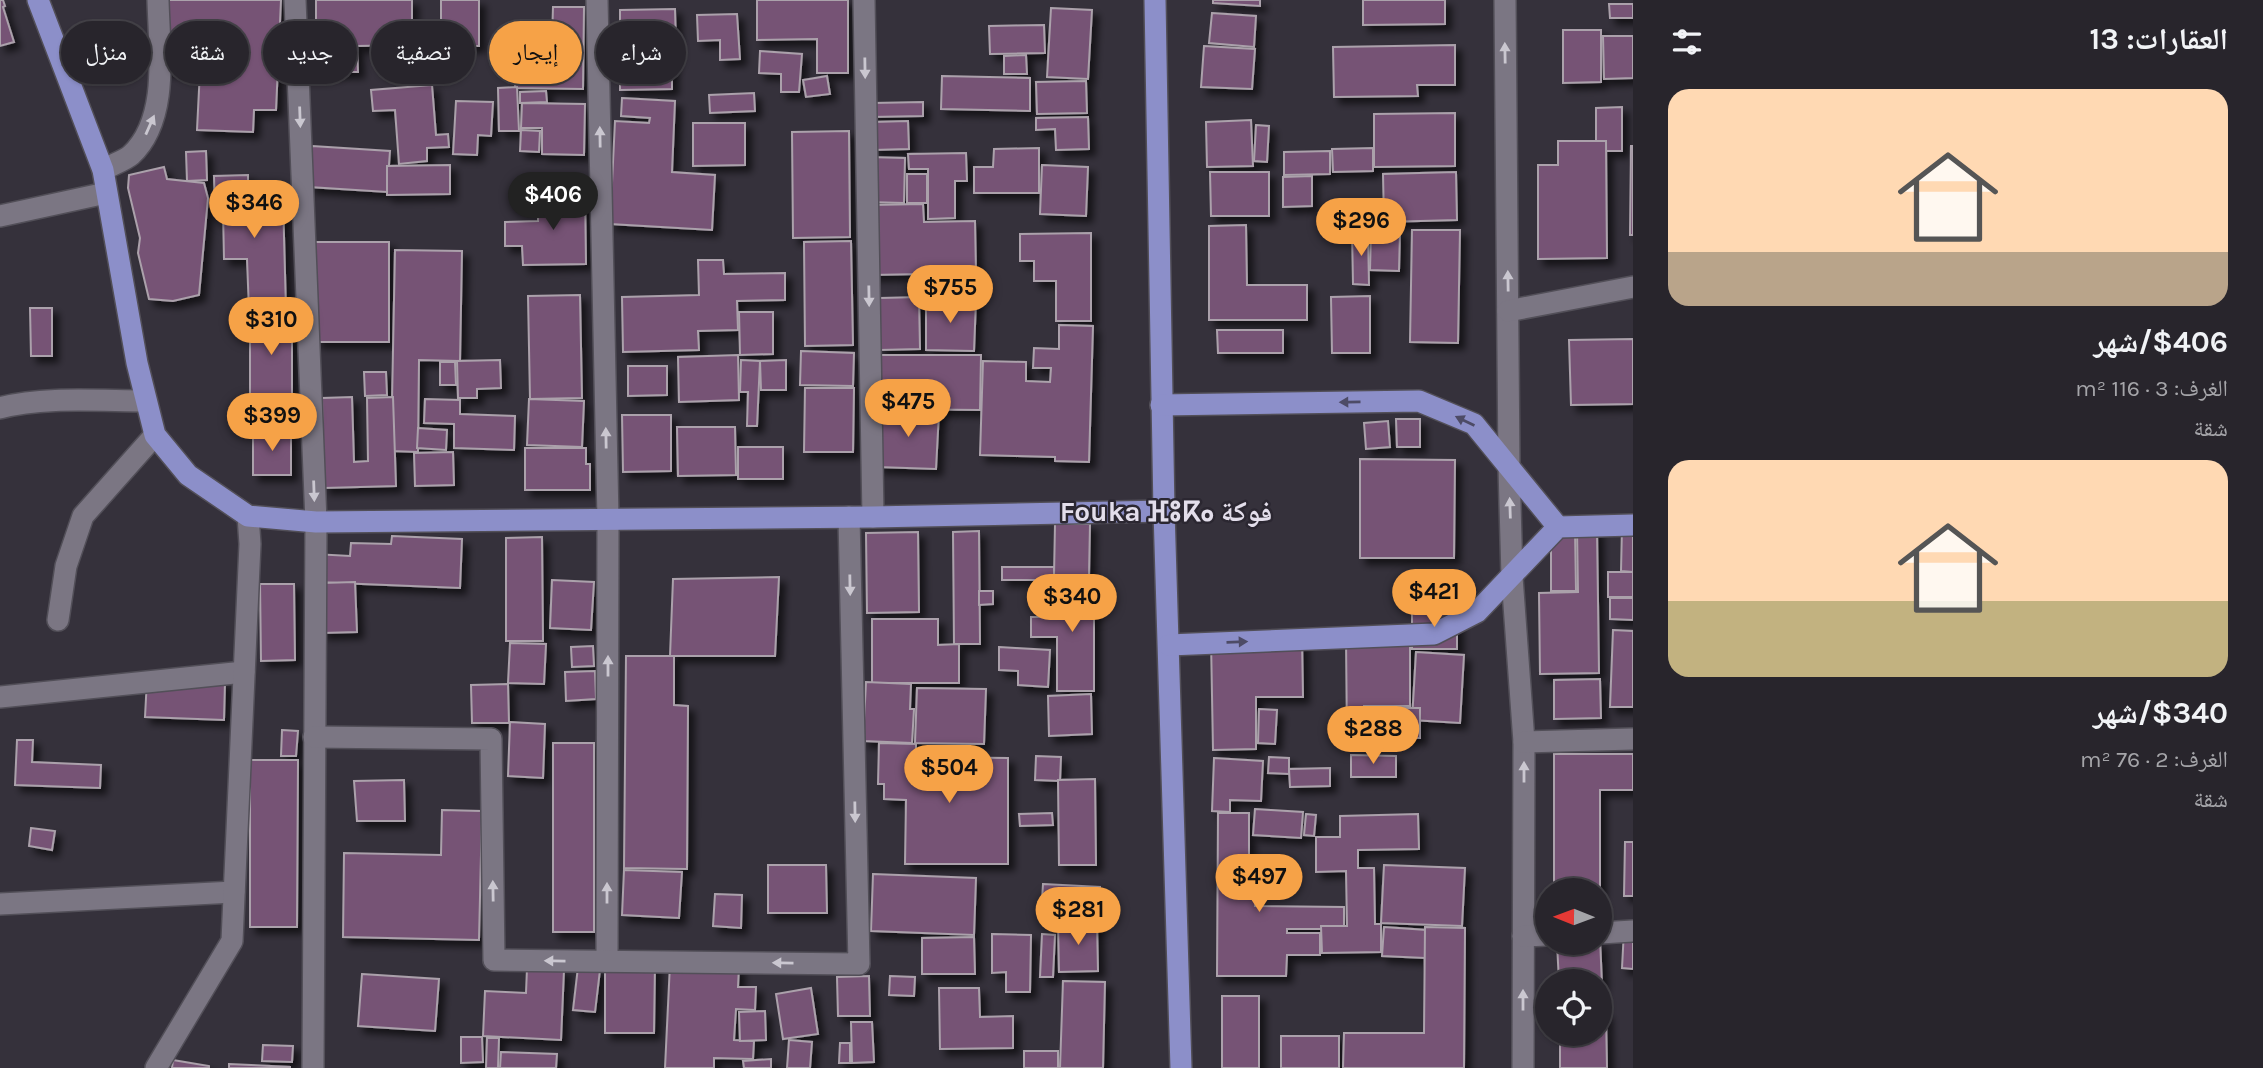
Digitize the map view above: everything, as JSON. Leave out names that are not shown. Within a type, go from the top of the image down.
[{"type":"main road","points":[[38,0],[103,170],[137,363],[155,435],[188,475],[248,516],[316,522],[873,517],[1164,511]]},
{"type":"main road","points":[[1156,0],[1161,405],[1181,1068]]},
{"type":"main road","points":[[1161,405],[1419,401],[1474,424],[1558,527]]},
{"type":"main road","points":[[1169,645],[1434,634],[1477,612],[1558,527],[1633,525]]},
{"type":"street","points":[[103,170],[131,155],[152,125],[159,93],[158,0]]},
{"type":"street","points":[[295,0],[316,522],[313,1068]]},
{"type":"street","points":[[597,0],[608,519],[607,961]]},
{"type":"street","points":[[864,0],[873,517]]},
{"type":"street","points":[[1505,0],[1509,467],[1524,742],[1523,1068]]},
{"type":"street","points":[[0,216],[106,192]]},
{"type":"street","points":[[1508,312],[1633,286]]},
{"type":"street","points":[[0,408],[66,401],[146,401]]},
{"type":"street","points":[[58,620],[66,566],[83,516],[155,435]]},
{"type":"street","points":[[156,1068],[232,941],[250,544],[248,516]]},
{"type":"street","points":[[314,737],[491,740],[494,960],[859,964],[849,517]]},
{"type":"street","points":[[0,697],[244,672]]},
{"type":"street","points":[[1524,742],[1633,739]]},
{"type":"street","points":[[0,904],[234,892]]},
{"type":"street","points":[[1612,932],[1633,931]]},
{"type":"street","points":[[1523,936],[1535,936]]},
{"type":"building","points":[[0,0],[3,0],[5,6],[3,7],[14,42],[0,46]]},
{"type":"building","points":[[164,0],[281,0],[280,21],[263,21],[263,84],[277,84],[276,110],[254,110],[253,132],[197,130],[199,84],[249,84],[249,21],[165,21],[165,69],[160,69]]},
{"type":"building","points":[[316,0],[412,0],[412,21],[371,21],[371,46],[357,46],[357,21],[316,21]]},
{"type":"building","points":[[441,0],[479,0],[479,46],[475,46],[475,21],[441,21]]},
{"type":"building","points":[[757,0],[848,0],[848,73],[817,73],[817,39],[757,40]]},
{"type":"building","points":[[1213,0],[1260,0],[1260,6],[1213,3]]},
{"type":"building","points":[[1363,0],[1445,0],[1445,24],[1363,25]]},
{"type":"building","points":[[1609,4],[1633,4],[1633,18],[1610,18]]},
{"type":"building","points":[[553,7],[584,7],[583,89],[515,88],[515,84],[582,84],[582,21],[553,21]]},
{"type":"building","points":[[1051,8],[1092,10],[1088,79],[1047,77]]},
{"type":"building","points":[[675,9],[675,21],[620,21],[620,10]]},
{"type":"building","points":[[1212,13],[1256,16],[1254,47],[1209,43]]},
{"type":"building","points":[[737,14],[740,59],[720,60],[720,40],[698,41],[697,15]]},
{"type":"building","points":[[1044,25],[1045,53],[990,54],[989,26]]},
{"type":"building","points":[[1563,30],[1601,30],[1601,82],[1563,83]]},
{"type":"building","points":[[1603,36],[1633,36],[1633,78],[1604,79]]},
{"type":"building","points":[[1455,45],[1455,85],[1417,85],[1418,96],[1334,97],[1333,47]]},
{"type":"building","points":[[1204,46],[1255,49],[1252,89],[1201,87]]},
{"type":"building","points":[[760,51],[802,54],[799,92],[781,92],[781,74],[759,73]]},
{"type":"building","points":[[1026,55],[1027,74],[1004,74],[1004,56]]},
{"type":"building","points":[[827,76],[830,94],[806,97],[803,80]]},
{"type":"building","points":[[942,76],[1030,78],[1030,111],[941,109]]},
{"type":"building","points":[[1086,81],[1087,113],[1037,114],[1036,82]]},
{"type":"building","points":[[620,84],[672,84],[672,89],[620,90]]},
{"type":"building","points":[[432,85],[436,135],[448,134],[449,147],[427,148],[427,161],[399,164],[395,110],[373,111],[371,90]]},
{"type":"building","points":[[517,87],[519,131],[499,131],[498,88]]},
{"type":"building","points":[[546,91],[547,102],[520,103],[520,92]]},
{"type":"building","points":[[754,93],[755,111],[710,113],[709,95]]},
{"type":"building","points":[[622,98],[675,101],[672,172],[715,175],[712,230],[610,224],[615,121],[649,123],[650,118],[621,116]]},
{"type":"building","points":[[456,101],[493,102],[491,136],[478,135],[477,155],[453,154]]},
{"type":"building","points":[[923,102],[923,116],[871,117],[872,103]]},
{"type":"building","points":[[522,103],[585,104],[584,155],[542,154],[542,128],[521,128]]},
{"type":"building","points":[[1622,107],[1622,151],[1596,151],[1596,108]]},
{"type":"building","points":[[1455,113],[1455,166],[1374,167],[1374,114]]},
{"type":"building","points":[[1088,117],[1089,149],[1056,150],[1055,129],[1036,130],[1036,118]]},
{"type":"building","points":[[1251,120],[1253,166],[1207,167],[1206,122]]},
{"type":"building","points":[[908,121],[909,149],[873,150],[872,122]]},
{"type":"building","points":[[693,123],[745,123],[745,165],[693,166]]},
{"type":"building","points":[[1256,125],[1269,126],[1267,162],[1254,161]]},
{"type":"building","points":[[521,130],[540,131],[539,152],[520,151]]},
{"type":"building","points":[[849,131],[850,237],[793,238],[792,132]]},
{"type":"building","points":[[1558,141],[1606,141],[1607,258],[1538,259],[1538,165],[1558,165]]},
{"type":"building","points":[[312,146],[390,151],[387,192],[309,187]]},
{"type":"building","points":[[1633,146],[1633,235],[1630,235]]},
{"type":"building","points":[[1039,148],[1039,193],[974,193],[974,167],[993,167],[994,149]]},
{"type":"building","points":[[1373,148],[1373,171],[1333,172],[1332,149]]},
{"type":"building","points":[[206,151],[207,180],[187,181],[186,152]]},
{"type":"building","points":[[1330,151],[1330,174],[1284,175],[1284,152]]},
{"type":"building","points":[[966,153],[967,181],[955,181],[955,218],[928,219],[928,169],[909,169],[908,154]]},
{"type":"building","points":[[869,157],[905,158],[904,203],[867,202]]},
{"type":"building","points":[[450,165],[450,194],[387,195],[387,166]]},
{"type":"building","points":[[1042,165],[1088,167],[1086,216],[1040,214]]},
{"type":"building","points":[[164,167],[167,179],[204,183],[208,198],[199,295],[173,301],[149,299],[138,253],[140,238],[128,188],[129,175]]},
{"type":"building","points":[[1210,172],[1269,172],[1269,216],[1211,216]]},
{"type":"building","points":[[1456,172],[1457,220],[1384,222],[1383,174]]},
{"type":"building","points":[[907,174],[927,174],[927,203],[907,203]]},
{"type":"building","points":[[248,175],[248,200],[283,199],[286,310],[249,311],[247,259],[224,259],[223,211],[215,211],[214,176]]},
{"type":"building","points":[[1312,176],[1312,206],[1283,207],[1283,177]]},
{"type":"building","points":[[558,190],[585,190],[586,264],[523,265],[522,246],[505,246],[505,222],[538,221],[538,203],[558,203]]},
{"type":"building","points":[[923,204],[924,222],[975,221],[976,273],[871,275],[870,205]]},
{"type":"building","points":[[1246,225],[1247,285],[1307,285],[1307,320],[1209,320],[1209,226]]},
{"type":"building","points":[[1412,230],[1460,230],[1458,343],[1410,342]]},
{"type":"building","points":[[1352,232],[1368,232],[1369,285],[1353,284]]},
{"type":"building","points":[[1371,232],[1400,232],[1399,271],[1370,270]]},
{"type":"building","points":[[1091,233],[1091,321],[1056,321],[1056,281],[1034,281],[1034,261],[1020,261],[1020,234]]},
{"type":"building","points":[[851,241],[853,345],[805,346],[804,242]]},
{"type":"building","points":[[315,242],[389,242],[389,342],[316,342]]},
{"type":"building","points":[[395,250],[462,251],[460,361],[419,360],[418,452],[391,451]]},
{"type":"building","points":[[698,260],[723,260],[724,274],[785,273],[785,300],[737,301],[738,330],[698,331],[699,350],[623,352],[622,297],[699,295]]},
{"type":"building","points":[[580,295],[582,398],[530,399],[528,296]]},
{"type":"building","points":[[1370,296],[1370,353],[1332,353],[1331,297]]},
{"type":"building","points":[[919,297],[920,349],[880,350],[880,298]]},
{"type":"building","points":[[926,298],[976,300],[974,351],[926,350]]},
{"type":"building","points":[[30,308],[52,308],[52,356],[31,356]]},
{"type":"building","points":[[739,312],[773,312],[773,354],[740,355]]},
{"type":"building","points":[[250,320],[292,320],[292,394],[250,394]]},
{"type":"building","points":[[1059,325],[1093,326],[1089,462],[1055,461],[1055,457],[980,455],[983,361],[1026,362],[1026,381],[1050,382],[1051,368],[1033,368],[1034,348],[1059,349]]},
{"type":"building","points":[[1217,330],[1283,330],[1283,353],[1218,353]]},
{"type":"building","points":[[1633,339],[1633,404],[1571,405],[1569,340]]},
{"type":"building","points":[[801,351],[854,353],[853,386],[800,385]]},
{"type":"building","points":[[738,355],[739,400],[679,402],[678,357]]},
{"type":"building","points":[[879,355],[981,355],[980,410],[879,409]]},
{"type":"building","points":[[500,360],[501,388],[477,389],[477,398],[458,398],[457,361]]},
{"type":"building","points":[[741,360],[760,361],[757,426],[747,426],[748,392],[740,392]]},
{"type":"building","points":[[786,360],[786,390],[761,390],[760,361]]},
{"type":"building","points":[[440,362],[455,362],[456,385],[440,385]]},
{"type":"building","points":[[628,366],[667,366],[667,395],[628,396]]},
{"type":"building","points":[[364,372],[386,372],[387,395],[365,396]]},
{"type":"building","points":[[805,388],[854,388],[853,452],[804,452]]},
{"type":"building","points":[[352,397],[354,462],[368,461],[367,398],[393,397],[396,486],[324,488],[322,398]]},
{"type":"building","points":[[425,399],[460,400],[460,414],[515,416],[514,450],[454,448],[454,424],[424,423]]},
{"type":"building","points":[[529,399],[584,401],[582,447],[527,445]]},
{"type":"building","points":[[879,409],[939,412],[936,469],[877,467]]},
{"type":"building","points":[[622,415],[671,415],[671,471],[623,472]]},
{"type":"building","points":[[1396,419],[1420,419],[1420,447],[1397,447]]},
{"type":"building","points":[[1388,421],[1390,447],[1366,449],[1364,423]]},
{"type":"building","points":[[677,427],[735,427],[736,475],[678,476]]},
{"type":"building","points":[[418,428],[447,430],[446,450],[417,448]]},
{"type":"building","points":[[253,431],[291,431],[291,475],[253,475]]},
{"type":"building","points":[[738,447],[783,447],[783,479],[738,479]]},
{"type":"building","points":[[525,448],[586,448],[586,464],[590,464],[590,490],[525,490]]},
{"type":"building","points":[[453,452],[454,485],[415,486],[414,453]]},
{"type":"building","points":[[1360,459],[1455,460],[1454,558],[1360,558]]},
{"type":"building","points":[[1055,524],[1090,524],[1089,576],[1054,576]]},
{"type":"building","points":[[1622,527],[1633,527],[1633,572],[1621,571]]},
{"type":"building","points":[[1577,529],[1597,529],[1599,673],[1540,674],[1539,593],[1578,592]]},
{"type":"building","points":[[1551,530],[1575,530],[1576,591],[1551,591]]},
{"type":"building","points":[[979,531],[980,644],[954,644],[953,532]]},
{"type":"building","points":[[918,532],[919,612],[867,613],[866,533]]},
{"type":"building","points":[[392,536],[462,539],[460,588],[313,582],[314,554],[350,556],[351,543],[391,544]]},
{"type":"building","points":[[542,537],[543,641],[506,641],[506,538]]},
{"type":"building","points":[[1002,567],[1054,567],[1054,580],[1002,580]]},
{"type":"building","points":[[1608,572],[1633,572],[1633,597],[1608,597]]},
{"type":"building","points":[[779,577],[775,656],[670,656],[673,579]]},
{"type":"building","points":[[1094,578],[1094,691],[1057,691],[1057,637],[1031,637],[1031,617],[1057,617],[1057,579]]},
{"type":"building","points":[[552,580],[594,582],[591,630],[550,628]]},
{"type":"building","points":[[355,582],[357,632],[322,633],[321,583]]},
{"type":"building","points":[[260,584],[294,584],[295,660],[261,661]]},
{"type":"building","points":[[979,591],[993,591],[993,604],[979,605]]},
{"type":"building","points":[[1610,598],[1633,598],[1633,620],[1610,619]]},
{"type":"building","points":[[1412,608],[1457,609],[1457,649],[1412,649]]},
{"type":"building","points":[[872,619],[938,619],[938,645],[959,644],[959,683],[872,683]]},
{"type":"building","points":[[1613,630],[1633,631],[1633,707],[1610,707]]},
{"type":"building","points":[[1302,638],[1303,697],[1256,697],[1256,749],[1213,750],[1211,640]]},
{"type":"building","points":[[1346,639],[1410,639],[1410,706],[1364,706],[1364,740],[1347,741]]},
{"type":"building","points":[[510,643],[546,644],[544,684],[508,683]]},
{"type":"building","points":[[593,646],[594,666],[572,667],[571,647]]},
{"type":"building","points":[[999,647],[1050,650],[1048,687],[1018,685],[1018,671],[999,670]]},
{"type":"building","points":[[1416,652],[1464,655],[1460,723],[1412,720]]},
{"type":"building","points":[[626,656],[674,656],[674,705],[688,706],[687,869],[624,868]]},
{"type":"building","points":[[595,671],[596,699],[566,701],[565,672]]},
{"type":"building","points":[[147,679],[225,682],[224,720],[145,717]]},
{"type":"building","points":[[1600,679],[1601,718],[1554,719],[1554,680]]},
{"type":"building","points":[[866,682],[911,684],[910,709],[914,709],[912,743],[863,741]]},
{"type":"building","points":[[508,684],[509,723],[472,723],[471,685]]},
{"type":"building","points":[[917,688],[986,689],[984,744],[915,743]]},
{"type":"building","points":[[1091,694],[1092,734],[1049,736],[1048,696]]},
{"type":"building","points":[[1367,708],[1420,708],[1420,738],[1366,738]]},
{"type":"building","points":[[1259,709],[1277,710],[1275,744],[1258,743]]},
{"type":"building","points":[[510,722],[545,724],[543,778],[508,776]]},
{"type":"building","points":[[282,730],[298,731],[296,756],[281,756]]},
{"type":"building","points":[[17,740],[33,740],[32,762],[101,765],[100,788],[15,785]]},
{"type":"building","points":[[553,743],[594,743],[594,932],[553,932]]},
{"type":"building","points":[[879,743],[916,744],[916,757],[1008,758],[1008,864],[905,864],[906,800],[884,799],[884,784],[878,784]]},
{"type":"building","points":[[1554,754],[1633,754],[1633,790],[1600,790],[1600,878],[1554,878]]},
{"type":"building","points":[[1351,755],[1396,756],[1396,777],[1351,777]]},
{"type":"building","points":[[1036,756],[1061,757],[1060,781],[1035,780]]},
{"type":"building","points":[[1269,757],[1289,758],[1289,774],[1268,773]]},
{"type":"building","points":[[1214,758],[1263,761],[1261,801],[1230,800],[1230,812],[1212,811]]},
{"type":"building","points":[[250,760],[298,760],[297,927],[250,927]]},
{"type":"building","points":[[1330,768],[1330,786],[1290,787],[1289,769]]},
{"type":"building","points":[[1095,779],[1096,865],[1059,865],[1058,780]]},
{"type":"building","points":[[404,780],[405,821],[357,821],[354,781]]},
{"type":"building","points":[[1255,809],[1303,812],[1301,838],[1253,835]]},
{"type":"building","points":[[442,810],[482,811],[479,940],[343,937],[344,853],[441,855]]},
{"type":"building","points":[[1052,813],[1053,825],[1020,826],[1019,814]]},
{"type":"building","points":[[1218,813],[1249,813],[1249,866],[1242,866],[1242,882],[1256,882],[1255,906],[1344,907],[1344,929],[1287,929],[1287,933],[1320,933],[1320,955],[1287,955],[1286,976],[1217,976]]},
{"type":"building","points":[[1306,814],[1316,815],[1314,836],[1304,835]]},
{"type":"building","points":[[1418,814],[1419,849],[1358,850],[1358,868],[1374,868],[1375,924],[1381,924],[1381,952],[1322,953],[1321,926],[1347,926],[1346,871],[1316,872],[1316,837],[1340,837],[1340,816]]},
{"type":"building","points":[[31,828],[55,831],[52,850],[29,846]]},
{"type":"building","points":[[1625,842],[1633,842],[1633,896],[1624,896]]},
{"type":"building","points":[[768,865],[826,865],[827,913],[768,913]]},
{"type":"building","points":[[1384,865],[1465,868],[1462,926],[1381,923]]},
{"type":"building","points":[[624,870],[682,872],[679,918],[622,915]]},
{"type":"building","points":[[873,874],[976,878],[974,935],[871,931]]},
{"type":"building","points":[[1043,884],[1100,887],[1098,919],[1041,917]]},
{"type":"building","points":[[715,894],[742,895],[741,928],[713,926]]},
{"type":"building","points":[[1097,922],[1098,971],[1059,972],[1058,923]]},
{"type":"building","points":[[1384,927],[1427,930],[1425,958],[1382,956]]},
{"type":"building","points":[[1425,927],[1465,928],[1464,1068],[1343,1068],[1344,1033],[1424,1033]]},
{"type":"building","points":[[1624,930],[1633,931],[1633,969],[1622,968]]},
{"type":"building","points":[[992,934],[1031,935],[1030,992],[1006,992],[1006,972],[992,973]]},
{"type":"building","points":[[1042,934],[1055,935],[1053,977],[1040,977]]},
{"type":"building","points":[[974,937],[975,974],[922,974],[922,938]]},
{"type":"building","points":[[1558,956],[1601,956],[1601,969],[1558,969]]},
{"type":"building","points":[[605,963],[655,963],[654,1033],[605,1033]]},
{"type":"building","points":[[670,964],[739,967],[738,987],[756,987],[755,1010],[736,1009],[734,1040],[754,1041],[753,1059],[714,1058],[714,1068],[665,1068]]},
{"type":"building","points":[[578,967],[600,970],[595,1012],[573,1010]]},
{"type":"building","points":[[527,968],[564,970],[561,1040],[483,1036],[485,991],[526,993]]},
{"type":"building","points":[[362,974],[439,979],[435,1031],[358,1026]]},
{"type":"building","points":[[869,976],[870,1016],[838,1016],[837,977]]},
{"type":"building","points":[[890,976],[915,977],[914,996],[889,995]]},
{"type":"building","points":[[1063,981],[1105,982],[1103,1068],[1060,1068]]},
{"type":"building","points":[[811,988],[818,1034],[783,1039],[776,994]]},
{"type":"building","points":[[939,988],[979,988],[980,1017],[1013,1016],[1013,1048],[940,1049]]},
{"type":"building","points":[[1222,996],[1259,996],[1259,1068],[1222,1068]]},
{"type":"building","points":[[765,1011],[766,1040],[740,1041],[739,1012]]},
{"type":"building","points":[[851,1022],[872,1022],[874,1062],[852,1063]]},
{"type":"building","points":[[1281,1036],[1339,1036],[1339,1068],[1281,1068]]},
{"type":"building","points":[[461,1037],[482,1037],[483,1062],[461,1063]]},
{"type":"building","points":[[487,1038],[499,1038],[498,1068],[486,1068]]},
{"type":"building","points":[[789,1040],[812,1042],[810,1068],[787,1068]]},
{"type":"building","points":[[840,1043],[850,1043],[850,1063],[839,1063]]},
{"type":"building","points":[[263,1045],[293,1046],[292,1062],[262,1061]]},
{"type":"building","points":[[1560,1046],[1607,1046],[1607,1068],[1560,1068]]},
{"type":"building","points":[[1024,1051],[1058,1051],[1058,1068],[1024,1068]]},
{"type":"building","points":[[501,1052],[557,1054],[556,1068],[500,1068]]},
{"type":"building","points":[[771,1059],[771,1068],[744,1068],[743,1061]]},
{"type":"building","points":[[173,1060],[209,1066],[209,1068],[172,1068]]},
{"type":"building","points":[[229,1064],[290,1067],[290,1068],[229,1068]]},
{"type":"district","name":"Fouka ⴼⵓⴽⴰ فوكة","points":[[1166,511]]}]
